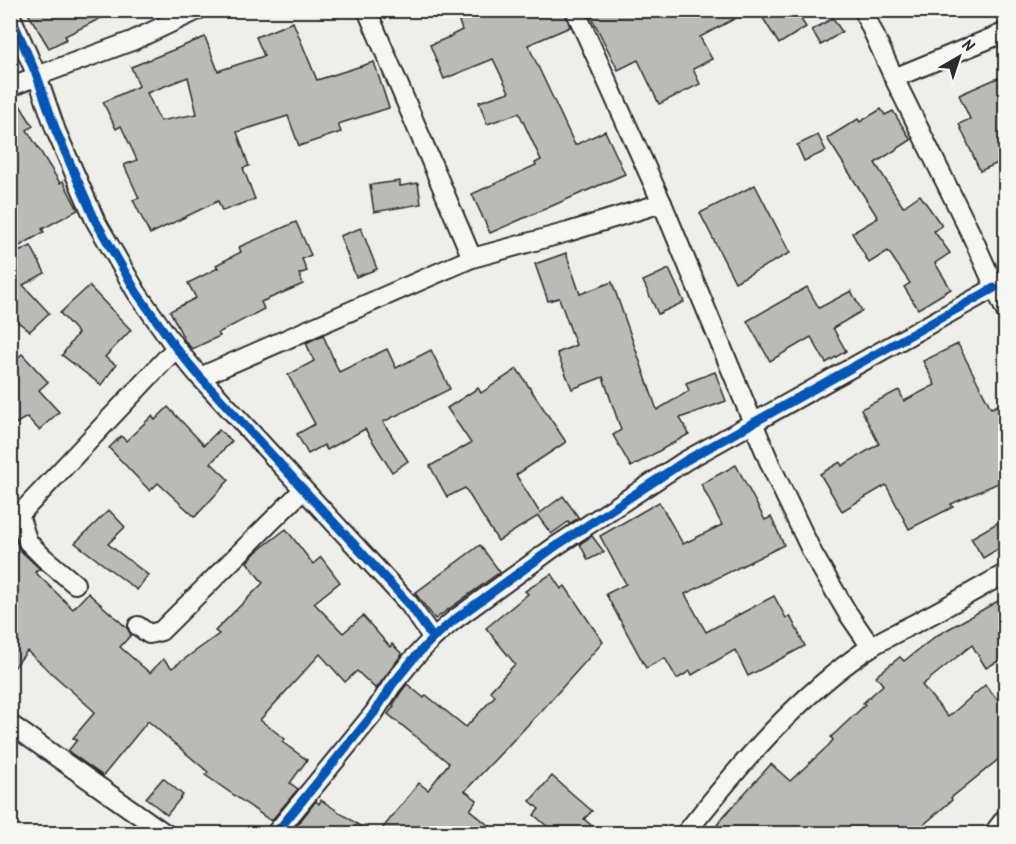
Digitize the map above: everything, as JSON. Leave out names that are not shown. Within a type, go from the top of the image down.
[{"type":"street","points":[[10,87],[132,41],[198,10]]},
{"type":"street","points":[[367,10],[472,258]]},
{"type":"street","points":[[575,10],[662,202],[771,466],[813,554],[847,612],[871,647]]},
{"type":"street","points":[[863,10],[972,236],[1005,312]]},
{"type":"street","points":[[10,14],[37,76],[56,131],[95,220],[136,293],[200,377],[409,604],[433,638]]},
{"type":"street","points":[[894,78],[1005,32]]},
{"type":"street","points":[[200,377],[472,258],[568,232],[662,202]]},
{"type":"street","points":[[275,834],[374,713],[413,659],[454,620],[553,548],[685,461],[994,288]]},
{"type":"street","points":[[75,584],[28,542],[15,519],[176,348]]},
{"type":"street","points":[[138,626],[149,634],[161,631],[303,490]]},
{"type":"street","points":[[685,834],[731,776],[796,708],[842,668],[871,647],[1005,573]]},
{"type":"street","points":[[10,724],[165,834]]},
{"type":"street","points":[[993,834],[1005,817]]},
{"type":"building","points":[[26,10],[117,10],[65,36],[67,39],[49,48]]},
{"type":"building","points":[[455,10],[564,10],[570,27],[528,45],[575,145],[605,131],[625,174],[490,233],[472,194],[536,165],[535,163],[541,160],[519,113],[487,124],[479,102],[509,92],[493,59],[444,79],[430,45],[462,30]]},
{"type":"building","points":[[588,10],[751,10],[700,37],[712,59],[693,69],[700,84],[659,104],[638,60],[618,70]]},
{"type":"building","points":[[758,10],[795,10],[806,27],[779,44]]},
{"type":"building","points":[[833,18],[842,32],[821,45],[812,30]]},
{"type":"building","points":[[293,22],[317,80],[374,62],[389,108],[338,124],[341,132],[299,146],[288,116],[237,132],[249,166],[243,168],[255,199],[222,211],[218,201],[150,234],[133,200],[139,198],[124,165],[137,160],[121,126],[116,129],[103,102],[139,86],[131,67],[205,37],[218,71],[264,56],[256,37]],"holes":[[[188,77],[197,114],[160,121],[147,93]]]},
{"type":"building","points":[[1000,77],[1005,90],[1005,160],[980,171],[959,124],[970,119],[959,95]]},
{"type":"building","points":[[15,97],[33,126],[27,130],[60,183],[63,181],[78,210],[42,229],[44,232],[18,247],[10,233],[10,98]]},
{"type":"building","points":[[881,109],[885,115],[893,111],[911,140],[875,163],[903,207],[920,195],[942,226],[934,231],[950,253],[935,263],[951,289],[918,309],[904,287],[910,283],[888,251],[869,263],[852,233],[878,218],[827,138],[858,119],[860,122]]},
{"type":"building","points":[[818,135],[826,151],[804,161],[797,145]]},
{"type":"building","points":[[400,181],[400,186],[418,183],[421,204],[374,212],[370,185]]},
{"type":"building","points":[[755,185],[790,253],[735,282],[700,213]]},
{"type":"building","points":[[296,222],[311,255],[302,259],[307,271],[299,274],[303,284],[261,302],[264,309],[218,333],[220,336],[192,349],[185,341],[170,311],[196,298],[188,283],[218,268],[216,265],[241,252],[239,247]]},
{"type":"building","points":[[361,228],[377,269],[356,277],[340,236]]},
{"type":"building","points":[[31,246],[45,273],[23,285],[49,313],[30,331],[10,316],[10,256]]},
{"type":"building","points":[[566,253],[580,294],[612,282],[657,410],[689,391],[686,383],[715,372],[726,401],[680,418],[689,434],[631,467],[613,435],[621,430],[603,377],[572,389],[557,353],[576,345],[559,298],[548,301],[535,264]]},
{"type":"building","points":[[669,269],[684,302],[658,314],[643,281]]},
{"type":"building","points":[[89,286],[131,330],[105,357],[116,365],[101,385],[62,355],[78,333],[60,313]]},
{"type":"building","points":[[807,287],[819,308],[851,291],[862,311],[833,328],[846,351],[826,363],[811,337],[770,361],[747,321]]},
{"type":"building","points":[[323,335],[339,372],[387,349],[396,368],[431,350],[450,389],[383,422],[408,461],[392,472],[365,429],[327,450],[324,445],[308,454],[297,434],[315,424],[288,375],[314,361],[306,343]]},
{"type":"building","points":[[958,344],[991,408],[999,405],[1005,418],[1005,480],[951,504],[953,507],[909,529],[886,485],[842,511],[820,474],[840,462],[842,466],[879,444],[861,409],[899,390],[904,401],[935,385],[923,361]]},
{"type":"building","points":[[22,354],[48,382],[39,390],[59,412],[39,430],[27,417],[10,427],[10,364]]},
{"type":"building","points":[[517,369],[566,442],[516,475],[540,513],[563,496],[579,518],[569,524],[568,522],[551,534],[538,516],[498,541],[465,488],[447,497],[430,466],[471,443],[447,408],[478,388],[481,393]]},
{"type":"building","points":[[168,407],[204,445],[219,430],[232,441],[211,463],[229,480],[195,517],[158,483],[150,491],[109,448],[121,436],[126,441],[152,416],[155,420]]},
{"type":"building","points":[[736,465],[765,520],[771,517],[784,545],[685,594],[706,632],[774,596],[786,618],[790,616],[805,646],[748,676],[735,650],[692,675],[690,671],[677,679],[665,658],[646,668],[606,594],[626,584],[600,536],[659,502],[683,544],[722,525],[701,484]]},
{"type":"building","points":[[109,510],[125,527],[108,544],[148,575],[137,590],[75,543]]},
{"type":"building","points":[[997,523],[1005,537],[1005,545],[983,558],[971,538]]},
{"type":"building","points":[[286,529],[313,564],[321,557],[340,582],[314,603],[343,633],[363,616],[390,647],[392,644],[402,654],[376,689],[357,671],[345,682],[320,654],[260,720],[285,739],[282,742],[307,760],[290,783],[298,789],[271,821],[205,775],[208,772],[148,721],[103,776],[68,751],[77,740],[73,738],[95,712],[27,651],[10,673],[10,533],[13,533],[20,550],[40,569],[35,572],[73,609],[88,593],[127,628],[131,635],[120,647],[150,673],[163,659],[172,668],[219,634],[215,631],[263,583],[247,562],[256,552]]},
{"type":"building","points":[[592,536],[604,552],[588,560],[580,544]]},
{"type":"building","points":[[480,545],[500,572],[435,619],[415,593]]},
{"type":"building","points":[[551,574],[561,589],[565,586],[603,642],[465,791],[477,800],[470,810],[499,834],[378,834],[419,783],[428,790],[449,763],[388,714],[401,692],[407,684],[424,698],[426,695],[466,727],[495,696],[490,691],[515,664],[486,628],[528,594],[525,591]]},
{"type":"building","points":[[1005,597],[1005,657],[986,668],[972,645],[922,685],[948,717],[985,685],[1005,708],[1005,754],[951,798],[952,800],[913,834],[711,834],[722,818],[771,764],[790,781],[828,746],[833,740],[831,737],[883,685],[876,676],[900,657],[904,661],[936,636]]},
{"type":"building","points":[[552,776],[592,811],[584,819],[601,834],[556,834],[534,815],[539,809],[530,801]]},
{"type":"building","points":[[163,778],[183,795],[167,815],[146,798]]},
{"type":"building","points":[[321,800],[372,834],[290,834],[316,801],[319,804]]},
{"type":"cycle path","points":[[10,14],[37,76],[56,131],[95,220],[137,293],[176,348],[200,377],[409,604],[433,638]]},
{"type":"cycle path","points":[[275,834],[374,713],[392,685],[413,659],[454,620],[553,548],[685,461],[994,288]]}]
